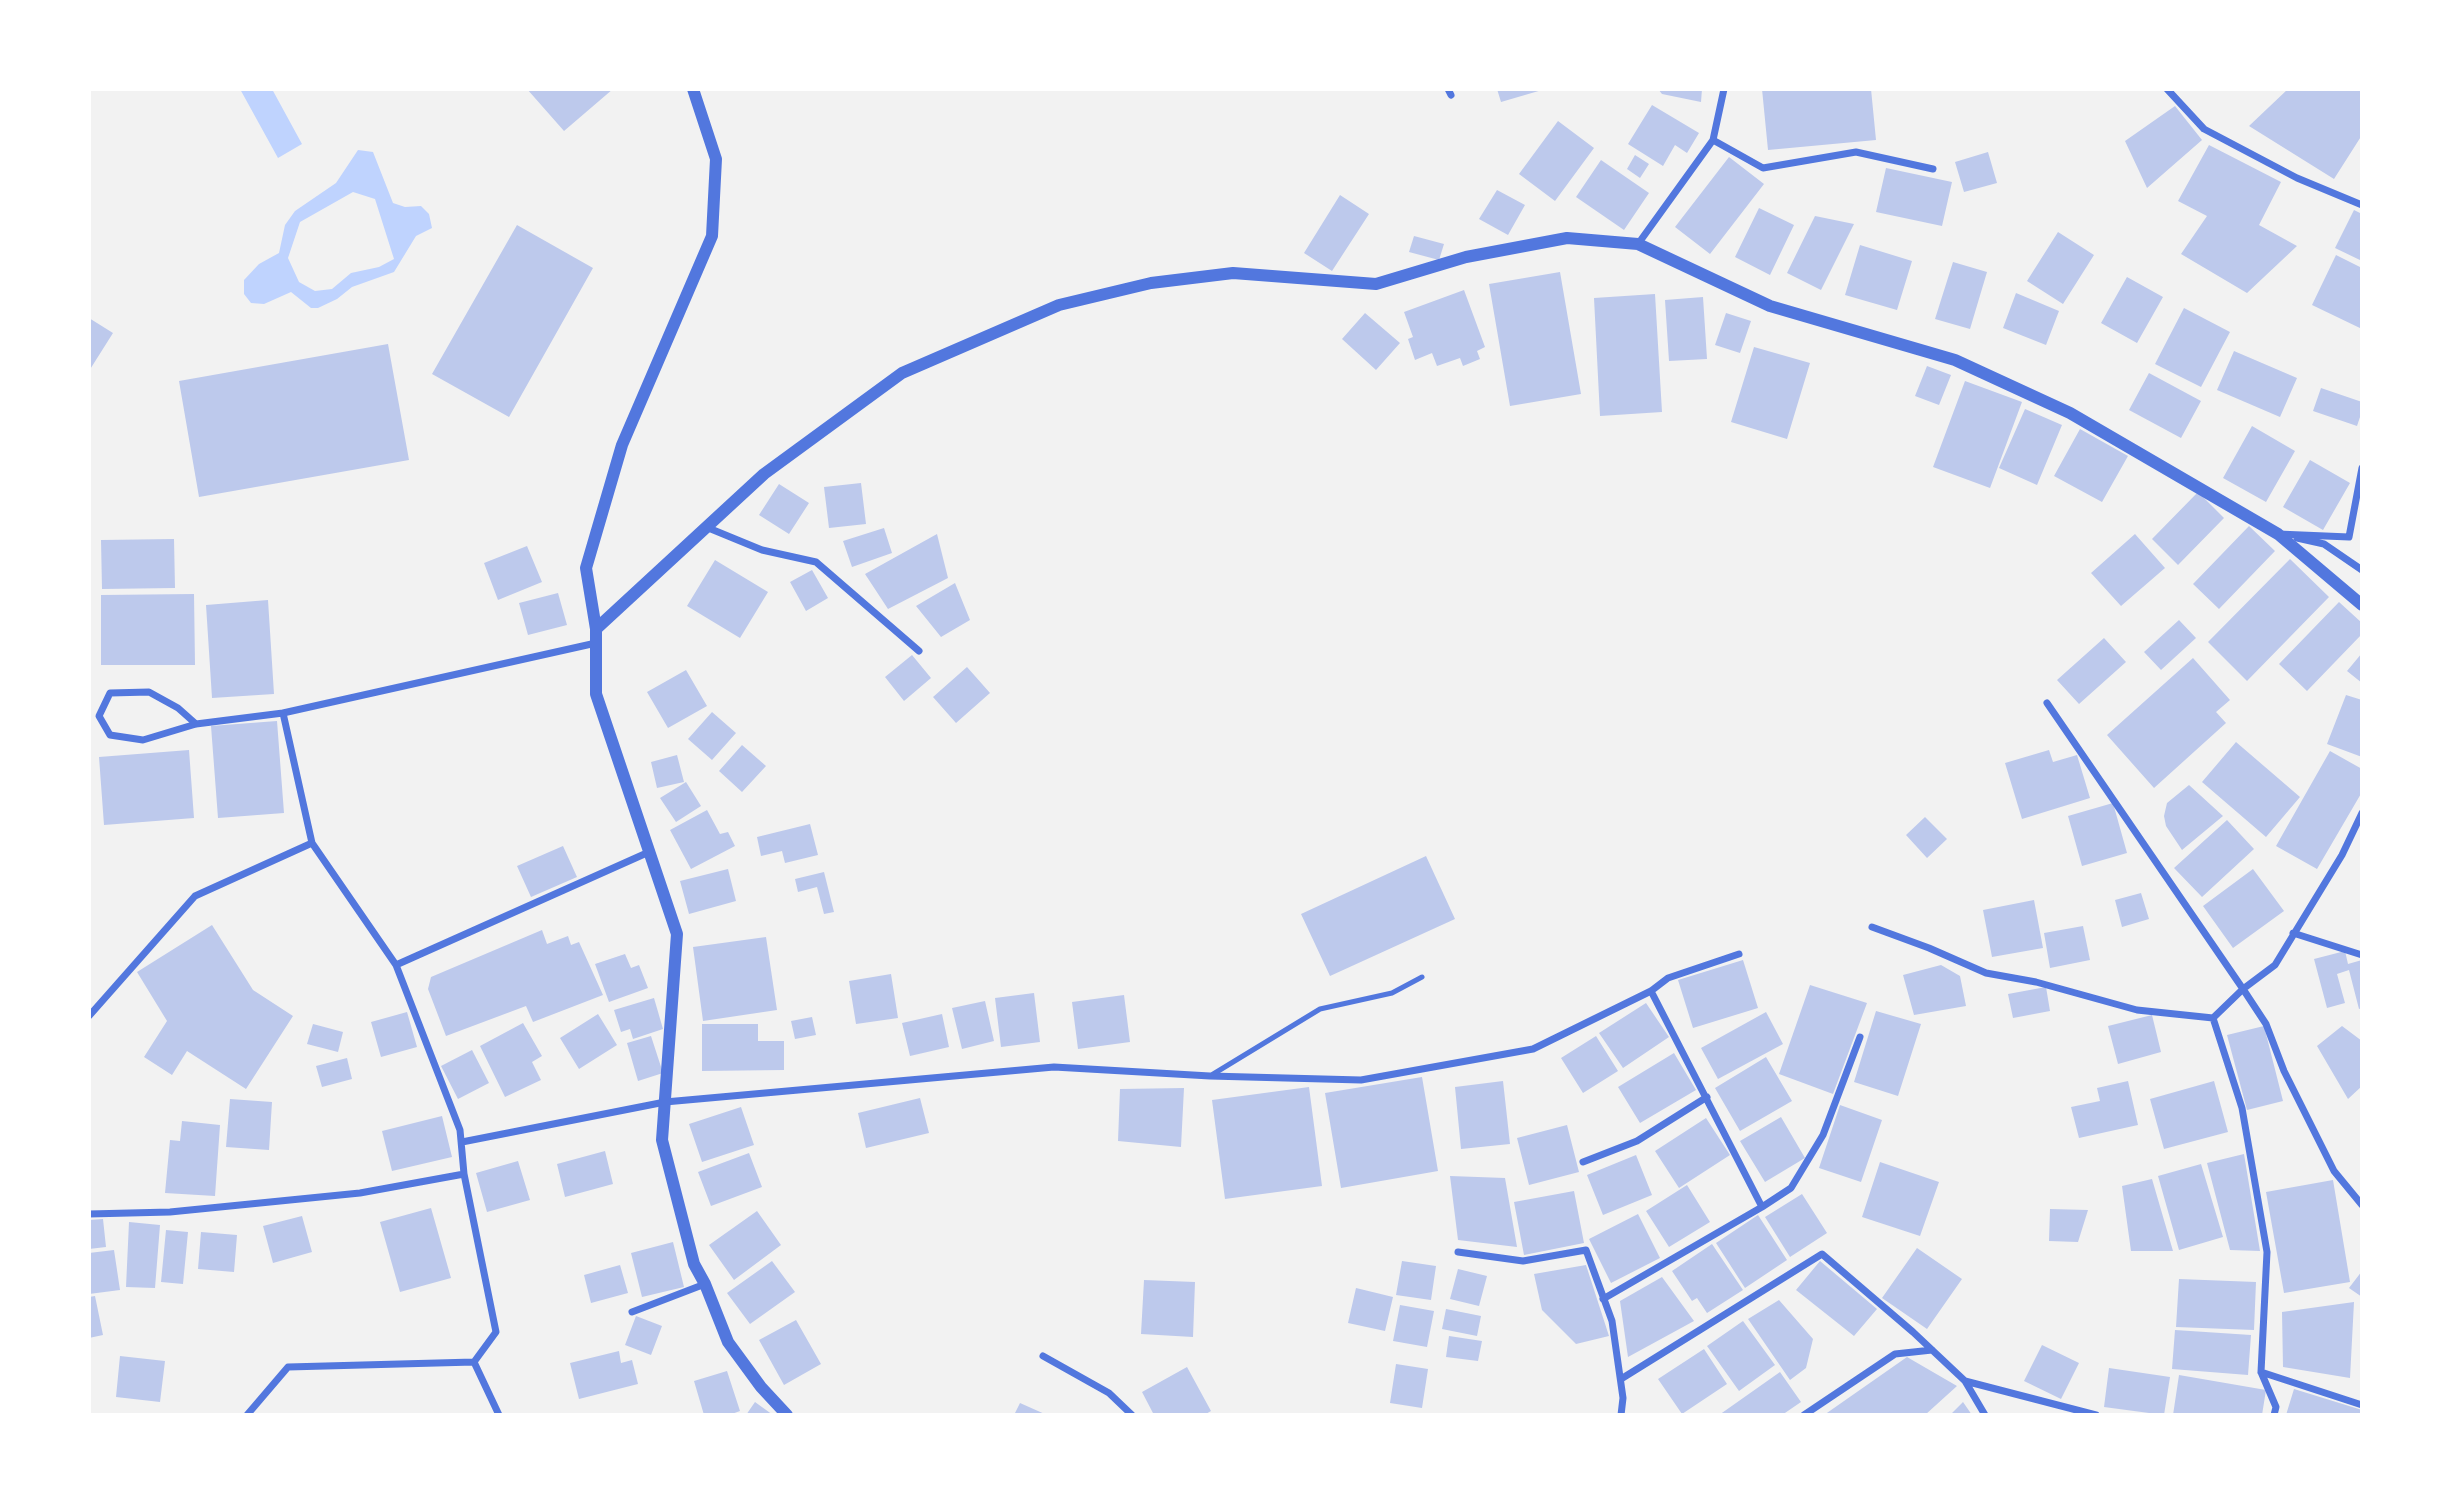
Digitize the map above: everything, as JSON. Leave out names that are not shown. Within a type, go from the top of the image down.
[{"type":"street","points":[[693,89],[716,159],[712,236],[622,444],[586,568],[596,629],[596,694],[677,934],[662,1140],[694,1264],[728,1342],[761,1387],[787,1415]]},
{"type":"street","points":[[1638,244],[1713,140],[1724,89]]},
{"type":"street","points":[[2167,89],[2204,129],[2297,178],[2362,205]]},
{"type":"street","points":[[1713,140],[1763,168],[1856,152],[1933,169]]},
{"type":"street","points":[[596,629],[764,474],[902,373],[1059,305],[1151,283],[1233,273],[1376,284],[1466,257],[1567,238],[1638,244],[1770,306],[1955,360],[2070,413],[2277,534],[2362,606]]},
{"type":"street","points":[[2277,534],[2349,537],[2362,468]]},
{"type":"street","points":[[706,527],[762,550],[816,562],[919,651]]},
{"type":"street","points":[[2277,534],[2324,544],[2362,570]]},
{"type":"street","points":[[196,724],[178,708],[149,692],[110,692],[99,716],[110,735],[144,740],[196,724],[282,713],[596,643]]},
{"type":"street","points":[[2047,703],[2266,1024],[2284,1071],[2334,1171],[2362,1205]]},
{"type":"street","points":[[282,713],[312,843],[396,965],[460,1130],[464,1174],[496,1332],[474,1362]]},
{"type":"street","points":[[2213,1018],[2243,989],[2275,965],[2342,855],[2362,813]]},
{"type":"street","points":[[89,1016],[195,897],[312,843]]},
{"type":"street","points":[[396,965],[649,852]]},
{"type":"street","points":[[1872,926],[1986,973],[2036,982],[2137,1010],[2213,1018]]},
{"type":"street","points":[[2293,933],[2362,955]]},
{"type":"street","points":[[462,1142],[665,1102],[1054,1067],[1210,1076],[1361,1080],[1533,1049],[1651,991],[1668,978],[1739,954]]},
{"type":"street","points":[[1651,991],[1762,1207]]},
{"type":"street","points":[[2213,1018],[2242,1108],[2267,1252],[2261,1372],[2276,1407],[2274,1415]]},
{"type":"street","points":[[1603,1298],[1791,1188],[1823,1135],[1860,1037]]},
{"type":"street","points":[[1584,1162],[1637,1141],[1707,1097]]},
{"type":"street","points":[[89,1214],[170,1212],[359,1193],[464,1174]]},
{"type":"street","points":[[1458,1252],[1523,1261],[1586,1250],[1612,1321],[1623,1398],[1621,1415]]},
{"type":"street","points":[[1620,1379],[1822,1254],[1965,1381],[1985,1415]]},
{"type":"street","points":[[632,1312],[705,1284]]},
{"type":"street","points":[[1804,1415],[1895,1354],[1931,1350]]},
{"type":"street","points":[[1043,1356],[1109,1393],[1132,1415]]},
{"type":"street","points":[[247,1415],[289,1367],[474,1362]]},
{"type":"street","points":[[474,1362],[499,1415]]},
{"type":"street","points":[[2261,1372],[2362,1405]]},
{"type":"street","points":[[1965,1381],[2096,1415]]},
{"type":"lane","points":[[1210,1076],[1320,1009],[1392,993],[1422,977]]},
{"type":"water","points":[[240,89],[272,89],[302,144],[278,158]]},
{"type":"water","points":[[358,150],[373,152],[393,203],[405,207],[421,206],[429,214],[432,228],[416,236],[394,272],[352,287],[337,299],[318,308],[311,308],[291,292],[264,304],[251,303],[244,294],[244,280],[259,264],[279,253],[285,225],[295,211],[336,183]],"holes":[[[353,192],[375,199],[394,259],[379,267],[351,273],[332,289],[315,291],[299,282],[288,258],[300,222]]]},
{"type":"building","points":[[527,89],[613,89],[564,131]]},
{"type":"building","points":[[1497,89],[1542,89],[1542,90],[1501,102]]},
{"type":"building","points":[[1658,89],[1702,89],[1701,102],[1662,94]]},
{"type":"building","points":[[1762,89],[1871,89],[1876,140],[1768,150]]},
{"type":"building","points":[[2288,89],[2362,89],[2362,135],[2334,179],[2249,126]]},
{"type":"building","points":[[1652,105],[1699,133],[1687,153],[1675,145],[1663,166],[1628,144]]},
{"type":"building","points":[[2175,106],[2202,140],[2147,188],[2125,141]]},
{"type":"building","points":[[1558,121],[1594,148],[1555,201],[1519,174]]},
{"type":"building","points":[[2209,145],[2281,182],[2259,225],[2297,246],[2247,293],[2181,254],[2207,216],[2178,201]]},
{"type":"building","points":[[1988,152],[1997,183],[1964,192],[1955,162]]},
{"type":"building","points":[[1635,155],[1649,164],[1640,178],[1627,169]]},
{"type":"building","points":[[1729,157],[1764,184],[1710,254],[1675,227]]},
{"type":"building","points":[[1601,160],[1649,193],[1624,230],[1576,197]]},
{"type":"building","points":[[1886,168],[1952,182],[1942,226],[1876,212]]},
{"type":"building","points":[[1497,190],[1525,205],[1508,235],[1479,219]]},
{"type":"building","points":[[1340,195],[1369,214],[1332,271],[1304,253]]},
{"type":"building","points":[[1759,208],[1794,225],[1770,275],[1735,257]]},
{"type":"building","points":[[2354,210],[2362,214],[2362,261],[2335,248]]},
{"type":"building","points":[[1815,216],[1854,224],[1821,290],[1787,273]]},
{"type":"building","points":[[517,225],[593,268],[509,417],[432,374]]},
{"type":"building","points":[[2058,232],[2094,255],[2063,304],[2027,281]]},
{"type":"building","points":[[1414,236],[1444,244],[1439,260],[1409,252]]},
{"type":"building","points":[[1860,245],[1912,261],[1897,310],[1845,295]]},
{"type":"building","points":[[2336,255],[2362,268],[2362,329],[2312,305]]},
{"type":"building","points":[[1953,262],[1987,272],[1970,329],[1935,319]]},
{"type":"building","points":[[1560,272],[1581,394],[1510,406],[1489,284]]},
{"type":"building","points":[[2127,277],[2163,297],[2137,343],[2101,323]]},
{"type":"building","points":[[1464,290],[1485,347],[1477,351],[1480,359],[1463,366],[1460,358],[1437,366],[1432,353],[1415,360],[1408,339],[1413,337],[1404,312]]},
{"type":"building","points":[[2016,293],[2059,311],[2046,345],[2003,328]]},
{"type":"building","points":[[1655,294],[1662,412],[1600,416],[1594,298]]},
{"type":"building","points":[[1703,297],[1707,359],[1669,361],[1665,300]]},
{"type":"building","points":[[2184,308],[2230,332],[2201,387],[2155,364]]},
{"type":"building","points":[[1365,313],[1400,343],[1376,370],[1342,339]]},
{"type":"building","points":[[1726,313],[1751,321],[1740,353],[1715,345]]},
{"type":"building","points":[[89,318],[113,333],[89,371]]},
{"type":"building","points":[[388,344],[409,460],[199,497],[179,381]]},
{"type":"building","points":[[1754,347],[1810,363],[1787,439],[1731,422]]},
{"type":"building","points":[[2234,351],[2297,378],[2280,417],[2217,390]]},
{"type":"building","points":[[1927,366],[1951,375],[1939,405],[1915,396]]},
{"type":"building","points":[[2149,373],[2201,401],[2181,438],[2129,410]]},
{"type":"building","points":[[1965,381],[2022,402],[1990,488],[1933,467]]},
{"type":"building","points":[[2321,388],[2362,402],[2357,426],[2313,411]]},
{"type":"building","points":[[2025,409],[2062,425],[2037,485],[1999,468]]},
{"type":"building","points":[[2252,426],[2295,451],[2266,502],[2223,478]]},
{"type":"building","points":[[2080,429],[2128,456],[2102,502],[2054,476]]},
{"type":"building","points":[[2310,460],[2350,483],[2323,530],[2283,507]]},
{"type":"building","points":[[861,483],[866,524],[829,528],[824,487]]},
{"type":"building","points":[[779,484],[809,503],[789,534],[759,515]]},
{"type":"building","points":[[2198,492],[2224,518],[2178,565],[2152,539]]},
{"type":"building","points":[[2249,526],[2275,551],[2219,609],[2193,584]]},
{"type":"building","points":[[884,528],[892,553],[852,567],[843,541]]},
{"type":"building","points":[[937,534],[948,578],[888,609],[865,574]]},
{"type":"building","points":[[2135,534],[2165,568],[2121,606],[2091,573]]},
{"type":"building","points":[[174,539],[175,588],[102,589],[101,540]]},
{"type":"building","points":[[527,546],[542,582],[498,600],[484,563]]},
{"type":"building","points":[[2290,559],[2329,597],[2247,681],[2208,642]]},
{"type":"building","points":[[715,560],[768,592],[740,638],[687,606]]},
{"type":"building","points":[[812,570],[828,598],[806,611],[790,582]]},
{"type":"building","points":[[955,583],[970,620],[941,637],[916,606]]},
{"type":"building","points":[[558,593],[567,625],[528,635],[519,603]]},
{"type":"building","points":[[194,594],[195,665],[101,665],[101,595]]},
{"type":"building","points":[[268,600],[274,694],[212,698],[206,605]]},
{"type":"building","points":[[2339,602],[2362,623],[2362,634],[2307,691],[2279,664]]},
{"type":"building","points":[[2179,620],[2196,638],[2161,670],[2144,652]]},
{"type":"building","points":[[2104,638],[2126,662],[2079,704],[2057,680]]},
{"type":"building","points":[[2362,653],[2362,683],[2347,671]]},
{"type":"building","points":[[912,655],[931,678],[904,701],[885,677]]},
{"type":"building","points":[[2193,658],[2230,700],[2216,712],[2226,723],[2154,788],[2107,735]]},
{"type":"building","points":[[967,667],[990,693],[956,723],[933,697]]},
{"type":"building","points":[[686,670],[707,706],[668,728],[647,692]]},
{"type":"building","points":[[2346,695],[2362,700],[2362,757],[2327,744]]},
{"type":"building","points":[[712,712],[736,733],[712,760],[688,739]]},
{"type":"building","points":[[277,721],[284,813],[218,818],[211,726]]},
{"type":"building","points":[[2236,742],[2300,797],[2266,837],[2202,782]]},
{"type":"building","points":[[742,745],[766,766],[742,792],[719,771]]},
{"type":"building","points":[[189,750],[194,818],[104,825],[99,757]]},
{"type":"building","points":[[2049,750],[2053,762],[2077,755],[2090,798],[2022,819],[2005,763]]},
{"type":"building","points":[[2330,751],[2362,769],[2362,792],[2317,869],[2276,846]]},
{"type":"building","points":[[677,755],[684,782],[657,788],[651,762]]},
{"type":"building","points":[[686,782],[701,806],[676,822],[660,798]]},
{"type":"building","points":[[2189,785],[2223,816],[2182,850],[2166,826],[2164,816],[2167,803]]},
{"type":"building","points":[[2113,803],[2127,853],[2082,866],[2068,816]]},
{"type":"building","points":[[707,810],[720,834],[728,832],[735,846],[691,869],[670,830]]},
{"type":"building","points":[[1925,817],[1947,839],[1927,858],[1906,835]]},
{"type":"building","points":[[2227,820],[2254,849],[2202,897],[2174,868]]},
{"type":"building","points":[[810,824],[818,855],[785,863],[782,851],[761,856],[757,837]]},
{"type":"building","points":[[563,846],[577,877],[531,897],[517,866]]},
{"type":"building","points":[[1426,856],[1455,919],[1330,976],[1301,914]]},
{"type":"building","points":[[728,869],[736,901],[689,914],[680,881]]},
{"type":"building","points":[[2253,869],[2284,911],[2233,948],[2203,906]]},
{"type":"building","points":[[824,872],[834,912],[824,914],[817,887],[798,892],[795,879]]},
{"type":"building","points":[[2141,893],[2149,919],[2122,927],[2115,900]]},
{"type":"building","points":[[2034,900],[2043,948],[1992,957],[1983,910]]},
{"type":"building","points":[[212,925],[253,990],[293,1016],[246,1089],[187,1051],[172,1075],[144,1057],[167,1021],[137,972]]},
{"type":"building","points":[[2083,926],[2090,960],[2050,968],[2044,933]]},
{"type":"building","points":[[542,930],[547,944],[568,936],[571,945],[579,942],[603,995],[533,1022],[526,1006],[446,1036],[428,989],[431,977]]},
{"type":"building","points":[[766,937],[777,1010],[703,1021],[693,947]]},
{"type":"building","points":[[2345,951],[2348,964],[2362,960],[2362,1008],[2359,1009],[2349,970],[2337,974],[2345,1003],[2327,1008],[2314,959]]},
{"type":"building","points":[[625,954],[631,968],[639,965],[648,988],[609,1002],[595,964]]},
{"type":"building","points":[[1743,960],[1758,1008],[1693,1028],[1678,980]]},
{"type":"building","points":[[1941,965],[1960,976],[1966,1006],[1914,1015],[1903,975]]},
{"type":"building","points":[[891,974],[898,1018],[856,1024],[849,981]]},
{"type":"building","points":[[1810,985],[1867,1003],[1833,1094],[1779,1074]]},
{"type":"building","points":[[2046,987],[2050,1011],[2013,1018],[2008,994]]},
{"type":"building","points":[[1034,993],[1040,1042],[1001,1047],[995,998]]},
{"type":"building","points":[[1124,995],[1130,1042],[1078,1049],[1072,1002]]},
{"type":"building","points":[[654,998],[663,1029],[633,1039],[630,1029],[621,1032],[614,1010]]},
{"type":"building","points":[[985,1001],[994,1041],[962,1049],[952,1008]]},
{"type":"building","points":[[1646,1003],[1669,1037],[1623,1068],[1599,1033]]},
{"type":"building","points":[[1876,1011],[1921,1024],[1898,1096],[1854,1082]]},
{"type":"building","points":[[407,1012],[417,1047],[381,1057],[371,1022]]},
{"type":"building","points":[[1766,1012],[1783,1044],[1718,1079],[1701,1048]]},
{"type":"building","points":[[598,1014],[617,1045],[579,1069],[560,1038]]},
{"type":"building","points":[[942,1014],[949,1047],[910,1056],[902,1023]]},
{"type":"building","points":[[2152,1015],[2161,1052],[2118,1064],[2108,1026]]},
{"type":"building","points":[[812,1017],[816,1035],[795,1039],[791,1021]]},
{"type":"building","points":[[523,1023],[542,1056],[532,1062],[541,1080],[505,1097],[480,1046]]},
{"type":"building","points":[[313,1024],[343,1032],[338,1052],[307,1044]]},
{"type":"building","points":[[702,1024],[758,1024],[758,1041],[784,1041],[784,1070],[702,1071]]},
{"type":"building","points":[[2264,1026],[2283,1101],[2247,1110],[2227,1035]]},
{"type":"building","points":[[2342,1026],[2362,1041],[2362,1086],[2348,1099],[2317,1046]]},
{"type":"building","points":[[651,1036],[663,1073],[638,1081],[627,1043]]},
{"type":"building","points":[[1596,1036],[1618,1071],[1583,1093],[1561,1058]]},
{"type":"building","points":[[472,1050],[489,1083],[458,1099],[441,1066]]},
{"type":"building","points":[[1674,1053],[1696,1090],[1640,1123],[1618,1087]]},
{"type":"building","points":[[1766,1057],[1792,1101],[1740,1131],[1715,1088]]},
{"type":"building","points":[[347,1058],[352,1079],[322,1087],[316,1066]]},
{"type":"building","points":[[1422,1077],[1438,1171],[1341,1188],[1325,1093]]},
{"type":"building","points":[[1503,1081],[1510,1144],[1461,1149],[1455,1087]]},
{"type":"building","points":[[2128,1081],[2138,1125],[2079,1138],[2071,1107],[2100,1101],[2097,1088]]},
{"type":"building","points":[[2214,1081],[2228,1132],[2164,1149],[2150,1099]]},
{"type":"building","points":[[1309,1087],[1322,1186],[1225,1199],[1212,1100]]},
{"type":"building","points":[[1184,1088],[1181,1147],[1118,1141],[1120,1089]]},
{"type":"building","points":[[920,1098],[929,1133],[866,1148],[858,1113]]},
{"type":"building","points":[[230,1099],[272,1102],[269,1150],[226,1147]]},
{"type":"building","points":[[1840,1105],[1882,1120],[1861,1182],[1819,1168]]},
{"type":"building","points":[[741,1107],[754,1145],[702,1162],[689,1124]]},
{"type":"building","points":[[442,1116],[452,1157],[392,1171],[382,1131]]},
{"type":"building","points":[[1781,1117],[1805,1158],[1765,1182],[1740,1141]]},
{"type":"building","points":[[1706,1118],[1730,1155],[1679,1188],[1655,1151]]},
{"type":"building","points":[[182,1121],[220,1125],[215,1196],[165,1193],[170,1140],[180,1141]]},
{"type":"building","points":[[1567,1125],[1579,1172],[1529,1185],[1517,1138]]},
{"type":"building","points":[[605,1151],[613,1184],[565,1197],[557,1164]]},
{"type":"building","points":[[749,1153],[762,1187],[711,1206],[698,1172]]},
{"type":"building","points":[[2244,1154],[2260,1251],[2230,1250],[2207,1163]]},
{"type":"building","points":[[1636,1155],[1652,1195],[1603,1215],[1587,1175]]},
{"type":"building","points":[[518,1161],[530,1200],[487,1212],[476,1173]]},
{"type":"building","points":[[1880,1162],[1939,1182],[1920,1236],[1862,1217]]},
{"type":"building","points":[[2201,1164],[2223,1237],[2179,1250],[2158,1176]]},
{"type":"building","points":[[1450,1176],[1505,1178],[1517,1247],[1458,1240]]},
{"type":"building","points":[[2152,1179],[2173,1251],[2131,1251],[2122,1186]]},
{"type":"building","points":[[2333,1180],[2350,1282],[2284,1293],[2266,1192]]},
{"type":"building","points":[[1687,1185],[1710,1222],[1669,1247],[1646,1211]]},
{"type":"building","points":[[1574,1191],[1584,1243],[1524,1255],[1514,1202]]},
{"type":"building","points":[[1802,1194],[1827,1233],[1790,1257],[1765,1217]]},
{"type":"building","points":[[431,1208],[451,1278],[400,1292],[380,1222]]},
{"type":"building","points":[[2050,1209],[2088,1210],[2078,1242],[2049,1241]]},
{"type":"building","points":[[757,1211],[781,1245],[734,1280],[709,1245]]},
{"type":"building","points":[[1638,1214],[1660,1258],[1611,1283],[1589,1239]]},
{"type":"building","points":[[1758,1215],[1787,1260],[1745,1288],[1716,1243]]},
{"type":"building","points":[[302,1216],[312,1252],[273,1263],[263,1226]]},
{"type":"building","points":[[103,1219],[106,1247],[89,1249],[89,1220]]},
{"type":"building","points":[[129,1222],[160,1225],[155,1288],[126,1287]]},
{"type":"building","points":[[166,1230],[188,1232],[183,1284],[161,1282]]},
{"type":"building","points":[[201,1232],[237,1235],[234,1272],[198,1269]]},
{"type":"building","points":[[673,1242],[684,1287],[642,1297],[631,1253]]},
{"type":"building","points":[[1712,1244],[1743,1290],[1707,1313],[1697,1298],[1692,1301],[1672,1271]]},
{"type":"building","points":[[1917,1248],[1962,1279],[1927,1329],[1882,1298]]},
{"type":"building","points":[[114,1250],[120,1290],[89,1294],[89,1253]]},
{"type":"building","points":[[772,1261],[795,1292],[750,1324],[727,1293]]},
{"type":"building","points":[[1402,1261],[1436,1266],[1431,1300],[1396,1295]]},
{"type":"building","points":[[1820,1261],[1877,1309],[1854,1336],[1796,1290]]},
{"type":"building","points":[[620,1265],[628,1293],[591,1303],[584,1275]]},
{"type":"building","points":[[1586,1265],[1609,1336],[1576,1344],[1542,1310],[1534,1274]]},
{"type":"building","points":[[1458,1269],[1487,1276],[1479,1306],[1450,1299]]},
{"type":"building","points":[[2362,1271],[2362,1297],[2349,1288]]},
{"type":"building","points":[[1662,1277],[1694,1321],[1628,1357],[1620,1301]]},
{"type":"building","points":[[2179,1279],[2256,1282],[2254,1330],[2176,1327]]},
{"type":"building","points":[[1144,1280],[1195,1282],[1193,1337],[1141,1334]]},
{"type":"building","points":[[1356,1288],[1393,1297],[1385,1331],[1348,1323]]},
{"type":"building","points":[[95,1296],[103,1335],[89,1338],[89,1297]]},
{"type":"building","points":[[1779,1300],[1813,1339],[1806,1368],[1790,1380],[1748,1319]]},
{"type":"building","points":[[2354,1302],[2350,1378],[2283,1367],[2282,1312]]},
{"type":"building","points":[[1400,1305],[1434,1311],[1427,1347],[1393,1341]]},
{"type":"building","points":[[1446,1309],[1481,1316],[1477,1336],[1442,1329]]},
{"type":"building","points":[[636,1316],[662,1326],[651,1355],[625,1345]]},
{"type":"building","points":[[796,1320],[821,1364],[784,1385],[759,1340]]},
{"type":"building","points":[[1743,1321],[1775,1365],[1739,1391],[1707,1346]]},
{"type":"building","points":[[2175,1330],[2251,1335],[2248,1375],[2172,1369]]},
{"type":"building","points":[[1449,1336],[1482,1341],[1478,1361],[1446,1357]]},
{"type":"building","points":[[2042,1345],[2079,1363],[2061,1399],[2024,1381]]},
{"type":"building","points":[[1704,1349],[1727,1384],[1682,1414],[1658,1379]]},
{"type":"building","points":[[619,1351],[621,1363],[632,1360],[638,1384],[579,1399],[570,1363]]},
{"type":"building","points":[[120,1356],[165,1361],[160,1402],[116,1397]]},
{"type":"building","points":[[1907,1357],[1957,1386],[1925,1415],[1824,1415]]},
{"type":"building","points":[[1396,1364],[1428,1369],[1422,1408],[1390,1403]]},
{"type":"building","points":[[1187,1367],[1211,1411],[1204,1415],[1154,1415],[1142,1392]]},
{"type":"building","points":[[2109,1368],[2170,1377],[2164,1415],[2104,1407]]},
{"type":"building","points":[[727,1371],[740,1411],[729,1415],[704,1415],[694,1381]]},
{"type":"building","points":[[1780,1372],[1801,1402],[1782,1415],[1719,1415]]},
{"type":"building","points":[[2179,1375],[2266,1390],[2262,1415],[2173,1415]]},
{"type":"building","points":[[2294,1389],[2362,1410],[2362,1415],[2286,1415]]},
{"type":"building","points":[[755,1402],[773,1415],[746,1415]]},
{"type":"building","points":[[1963,1402],[1972,1415],[1950,1415]]},
{"type":"building","points":[[1020,1403],[1047,1415],[1014,1415]]}]
